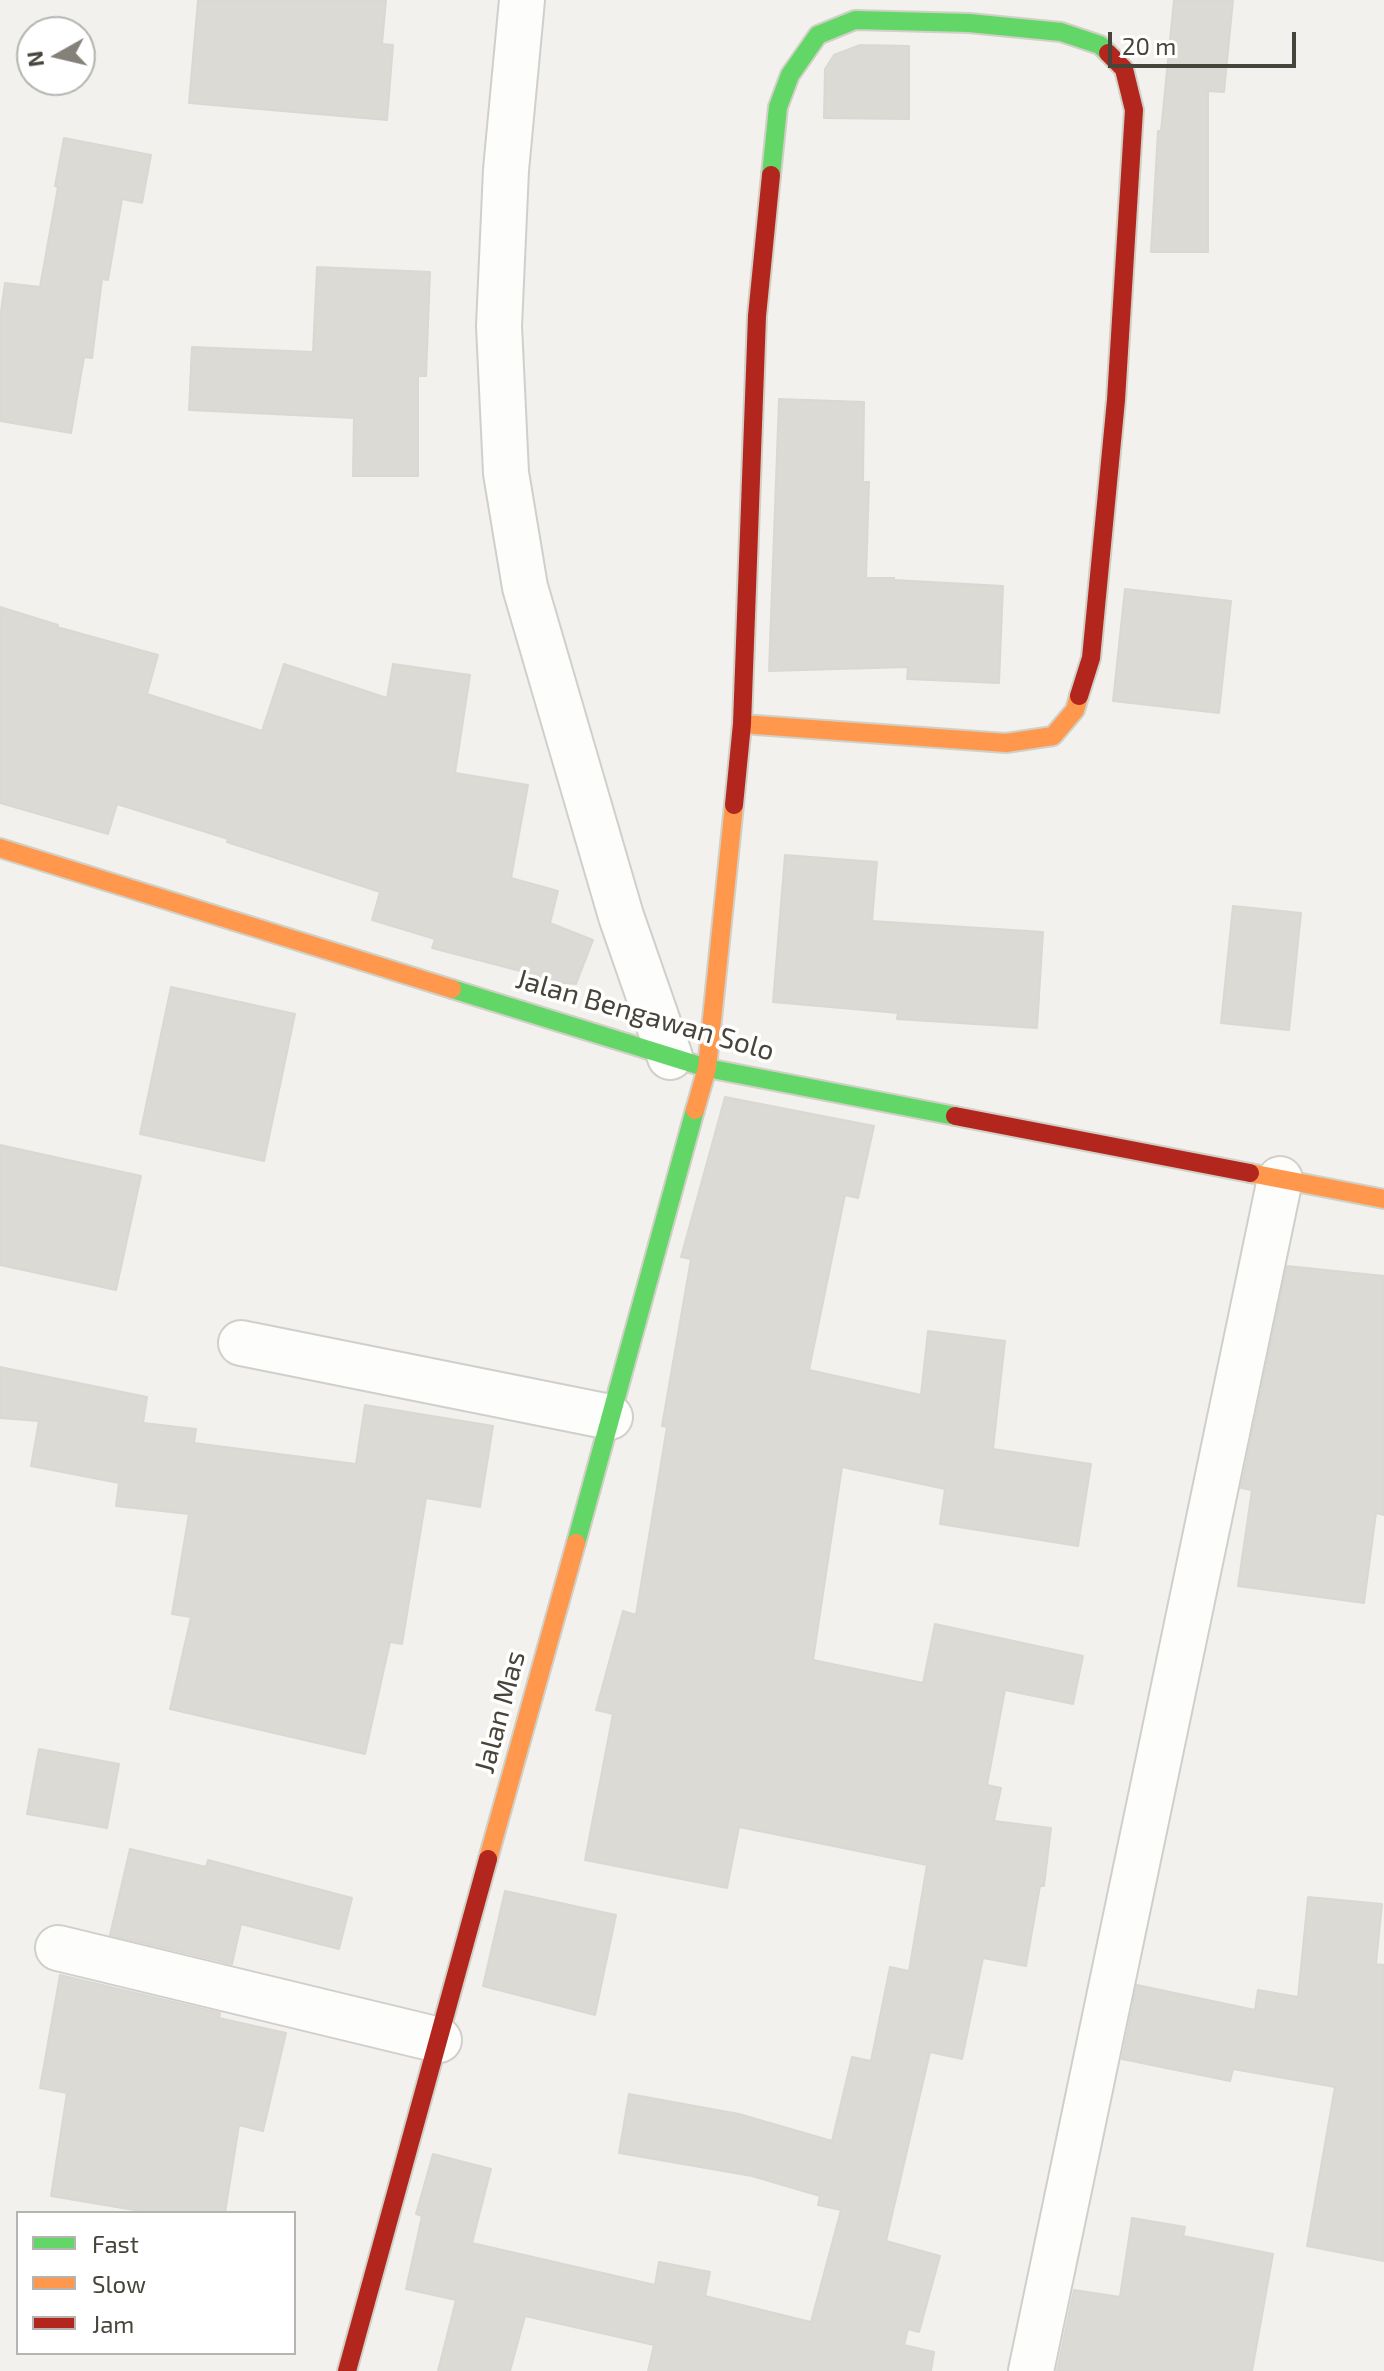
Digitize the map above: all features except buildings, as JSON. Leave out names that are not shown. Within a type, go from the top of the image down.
[{"type":"street","points":[[522,0],[506,170],[499,326],[506,473],[525,587],[621,916],[689,1063]]},
{"type":"street","name":"Jalan Mas","points":[[347,2371],[610,1417],[724,915],[742,724],[757,316],[778,107],[790,75],[818,35],[855,20],[969,23],[1061,32],[1100,45],[1124,69],[1134,110],[1116,400],[1091,658],[1075,710],[1053,736],[1006,743],[742,724]]},
{"type":"street","name":"Jalan Bengawan Solo","points":[[0,848],[689,1063],[1384,1199]]},
{"type":"street","points":[[1031,2371],[1280,1179]]},
{"type":"street","points":[[241,1343],[610,1417]]},
{"type":"street","points":[[58,1948],[439,2040]]},
{"type":"traffic: fast","points":[[771,175],[778,107],[790,75],[818,35],[855,20],[969,23],[1061,32],[1100,45],[1108,53]]},
{"type":"traffic: fast","points":[[452,989],[707,1068],[955,1116]]},
{"type":"traffic: fast","points":[[576,1543],[695,1110]]},
{"type":"traffic: slow","points":[[742,724],[1006,743],[1053,736],[1075,710],[1079,696]]},
{"type":"traffic: slow","points":[[695,1110],[707,1068],[734,805]]},
{"type":"traffic: slow","points":[[0,848],[452,989]]},
{"type":"traffic: slow","points":[[1250,1173],[1384,1199]]},
{"type":"traffic: slow","points":[[488,1859],[576,1543]]},
{"type":"traffic: jam","points":[[1079,696],[1091,658],[1116,400],[1134,110],[1124,69],[1108,53]]},
{"type":"traffic: jam","points":[[734,805],[742,724],[757,316],[771,175]]},
{"type":"traffic: jam","points":[[955,1116],[1250,1173]]},
{"type":"traffic: jam","points":[[347,2371],[488,1859]]}]
